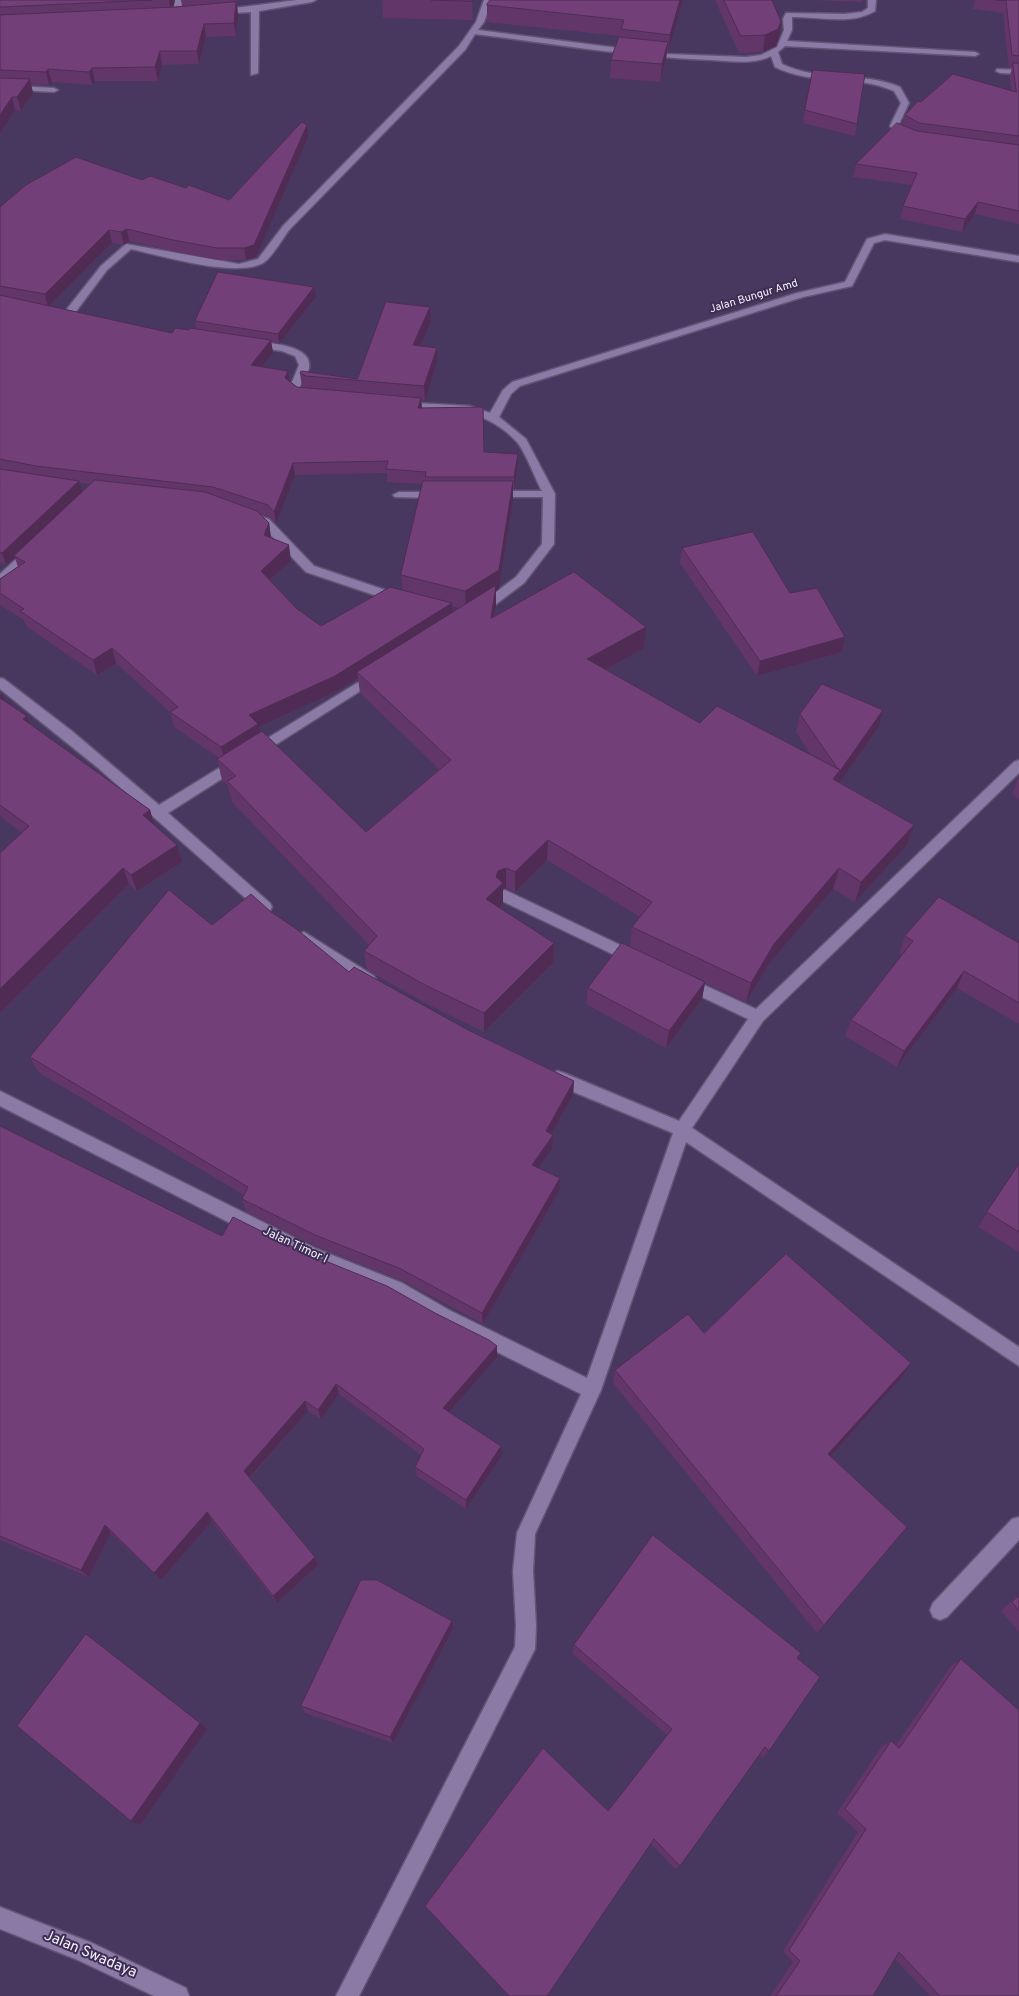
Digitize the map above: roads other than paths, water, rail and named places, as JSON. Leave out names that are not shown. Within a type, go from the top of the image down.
[{"type":"street","points":[[179,0],[173,16],[186,15]]},
{"type":"street","points":[[206,13],[255,9],[312,0]]},
{"type":"street","points":[[81,319],[62,315],[104,268],[129,246],[239,268],[261,261],[286,228],[462,48],[475,32],[488,0]]},
{"type":"street","points":[[475,32],[699,58],[746,59],[763,57],[780,48],[788,30],[787,19],[789,15],[856,16],[869,12],[872,9],[872,0]]},
{"type":"street","points":[[254,73],[255,9]]},
{"type":"street","points":[[781,44],[975,54]]},
{"type":"street","points":[[774,52],[778,65],[788,70],[805,74],[879,83],[898,89],[905,102],[894,126],[900,134],[915,139]]},
{"type":"street","points":[[1000,71],[1019,72]]},
{"type":"street","points":[[0,87],[54,90]]},
{"type":"street","name":"Jalan Bungur Amd","points":[[493,418],[507,392],[516,384],[800,295],[849,284],[870,241],[875,238],[885,236],[1019,258]]},
{"type":"street","points":[[240,342],[297,351],[303,358],[304,364],[294,390],[299,394],[316,396]]},
{"type":"street","points":[[390,403],[470,409],[493,418],[522,441],[549,494],[548,544],[520,580],[502,596],[468,618]]},
{"type":"street","points":[[483,494],[549,494]]},
{"type":"street","points":[[399,495],[455,495]]},
{"type":"street","points":[[238,512],[265,522],[310,569],[412,602]]},
{"type":"street","points":[[0,581],[41,542]]},
{"type":"street","points":[[158,812],[384,670]]},
{"type":"street","points":[[0,682],[63,730],[274,916]]},
{"type":"street","points":[[347,1996],[525,1648],[526,1626],[523,1571],[526,1533],[592,1390],[682,1130],[758,1017],[1019,765]]},
{"type":"street","points":[[505,896],[644,962]]},
{"type":"street","points":[[289,927],[349,969],[382,987]]},
{"type":"street","points":[[670,975],[758,1017]]},
{"type":"street","points":[[547,1073],[570,1085],[682,1130],[1019,1357]]},
{"type":"street","name":"Jalan Timor I","points":[[0,1098],[311,1255],[396,1289],[443,1316],[592,1390]]},
{"type":"street","points":[[940,1610],[1019,1526]]},
{"type":"street","name":"Jalan Swadaya","points":[[0,1918],[84,1951],[178,1996]]}]
